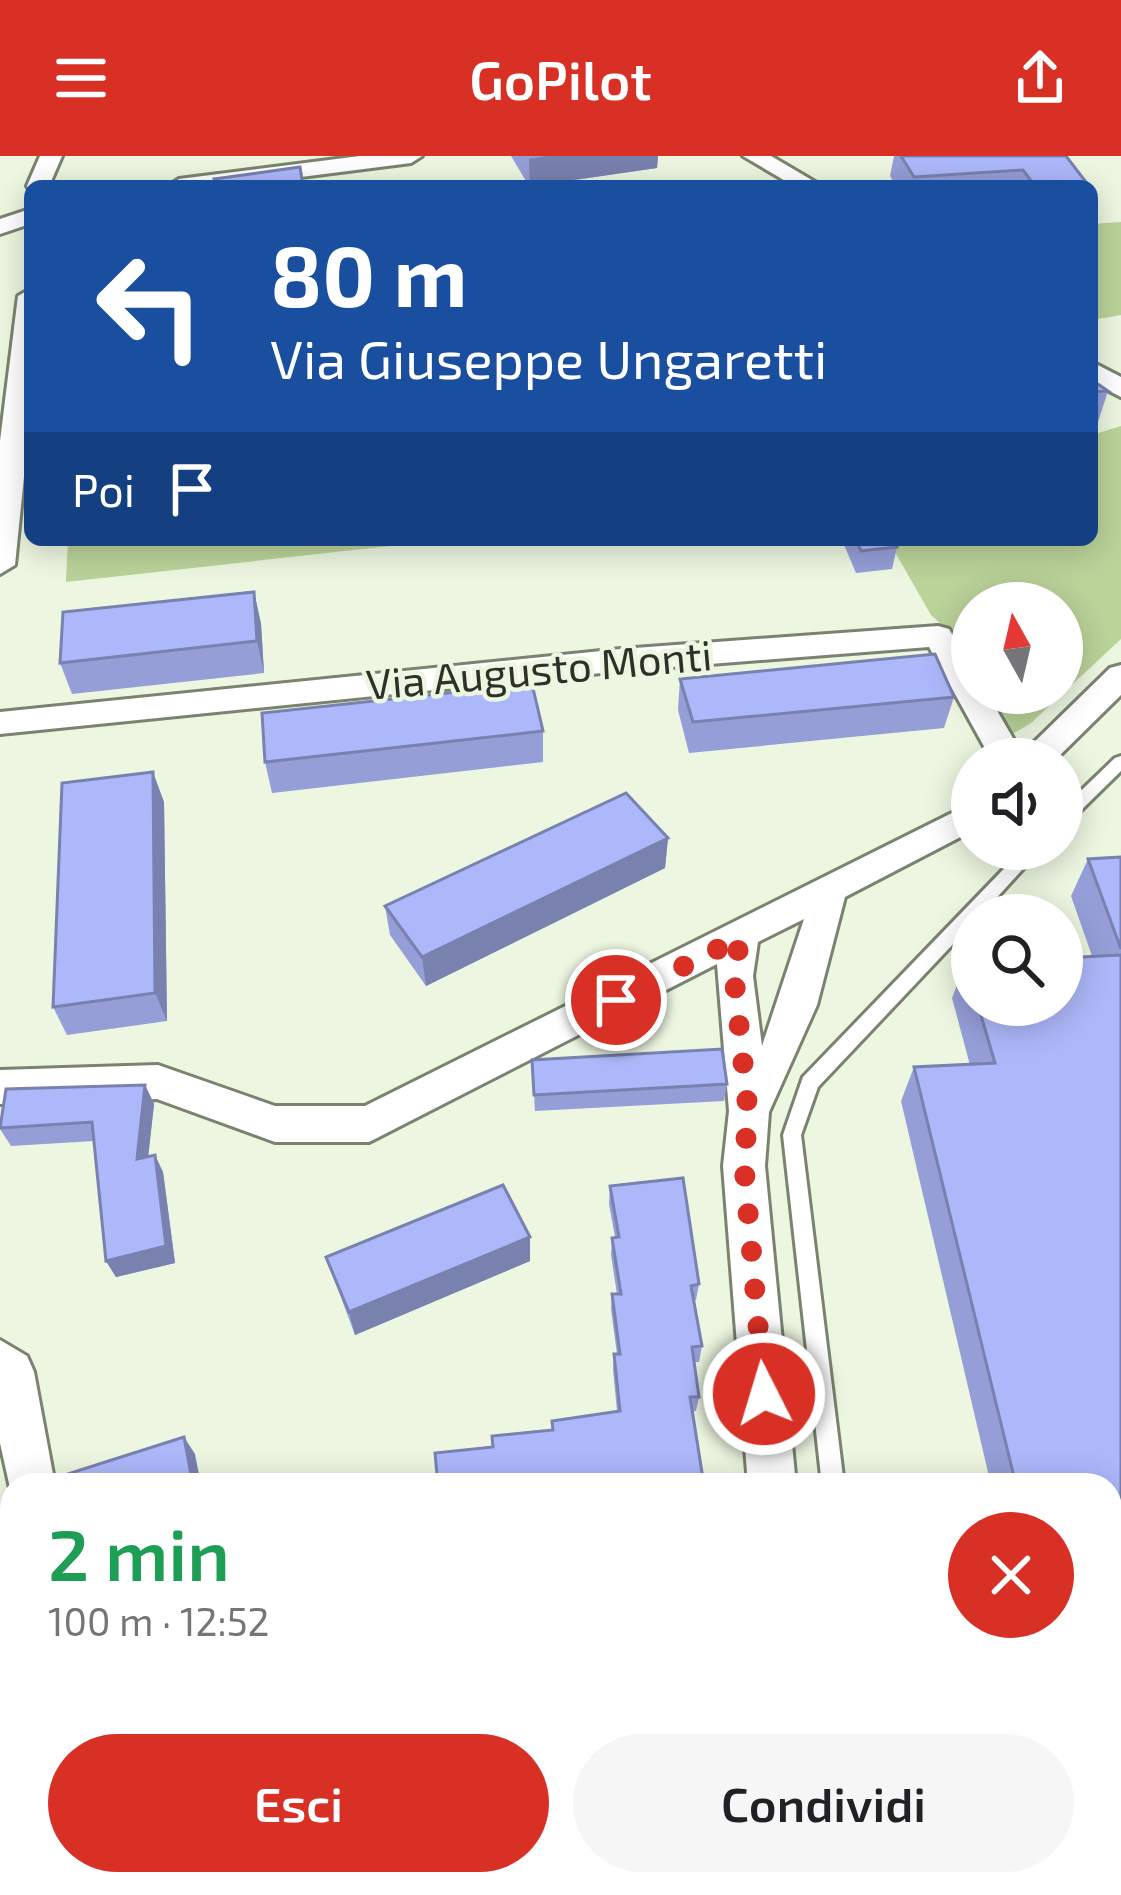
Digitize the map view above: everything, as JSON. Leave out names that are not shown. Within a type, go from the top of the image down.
[{"type":"street","points":[[225,180],[411,156]]},
{"type":"street","points":[[754,156],[800,180]]},
{"type":"street","points":[[1,550],[11,371],[24,320]]},
{"type":"street","name":"Via Augusto Monti","points":[[0,723],[621,660],[938,636],[996,738]]},
{"type":"street","points":[[1058,738],[1121,676]]},
{"type":"street","points":[[0,1087],[158,1082],[274,1124],[369,1124],[951,826]]},
{"type":"street","points":[[748,1111],[789,1028],[820,934],[828,892]]},
{"type":"street","points":[[740,938],[734,976],[748,1111],[744,1166],[771,1473]]},
{"type":"street","points":[[0,1362],[11,1372],[29,1473]]},
{"type":"lane","points":[[1083,799],[1121,762]]},
{"type":"lane","points":[[832,1473],[792,1135],[810,1083],[1013,870]]},
{"type":"green space","points":[[1121,222],[1121,315],[1098,319],[1098,224]]},
{"type":"green space","points":[[1121,426],[1121,639],[1083,674],[1083,582],[951,582],[951,633],[931,615],[891,546],[1098,546],[1098,433]]},
{"type":"green space","points":[[68,546],[390,546],[66,582]]},
{"type":"green space","points":[[998,714],[1041,714],[1031,723],[1011,735]]},
{"type":"building","points":[[901,156],[1066,156],[1084,180],[1030,180],[1023,170],[914,177]]},
{"type":"building","points":[[300,167],[302,180],[214,180]]},
{"type":"building","points":[[859,546],[897,547],[861,551]]},
{"type":"building","points":[[254,592],[257,641],[60,663],[63,612]]},
{"type":"building","points":[[935,654],[951,697],[693,722],[680,679]]},
{"type":"building","points":[[532,684],[543,731],[265,762],[262,713]]},
{"type":"building","points":[[153,772],[155,993],[53,1007],[62,783]]},
{"type":"building","points":[[626,793],[668,838],[422,957],[385,906]]},
{"type":"building","points":[[1121,857],[1121,949],[1088,859]]},
{"type":"building","points":[[1121,955],[1121,1473],[1013,1473],[914,1067],[995,1063],[984,1026],[1083,1026],[1083,957]]},
{"type":"building","points":[[722,1049],[727,1084],[534,1095],[532,1060]]},
{"type":"building","points":[[145,1085],[137,1159],[155,1155],[166,1246],[106,1261],[92,1122],[0,1128],[6,1089]]},
{"type":"building","points":[[683,1178],[699,1284],[691,1286],[702,1346],[692,1347],[699,1397],[690,1397],[702,1473],[437,1473],[435,1453],[493,1447],[492,1436],[553,1430],[552,1421],[620,1411],[614,1354],[620,1354],[612,1294],[621,1294],[612,1238],[619,1237],[610,1186]]},
{"type":"building","points":[[503,1185],[530,1237],[349,1312],[326,1257]]},
{"type":"building","points":[[184,1437],[191,1473],[71,1473]]},
{"type":"route","points":[[616,1000],[740,938],[734,976],[748,1111],[744,1166],[764,1394]]}]
